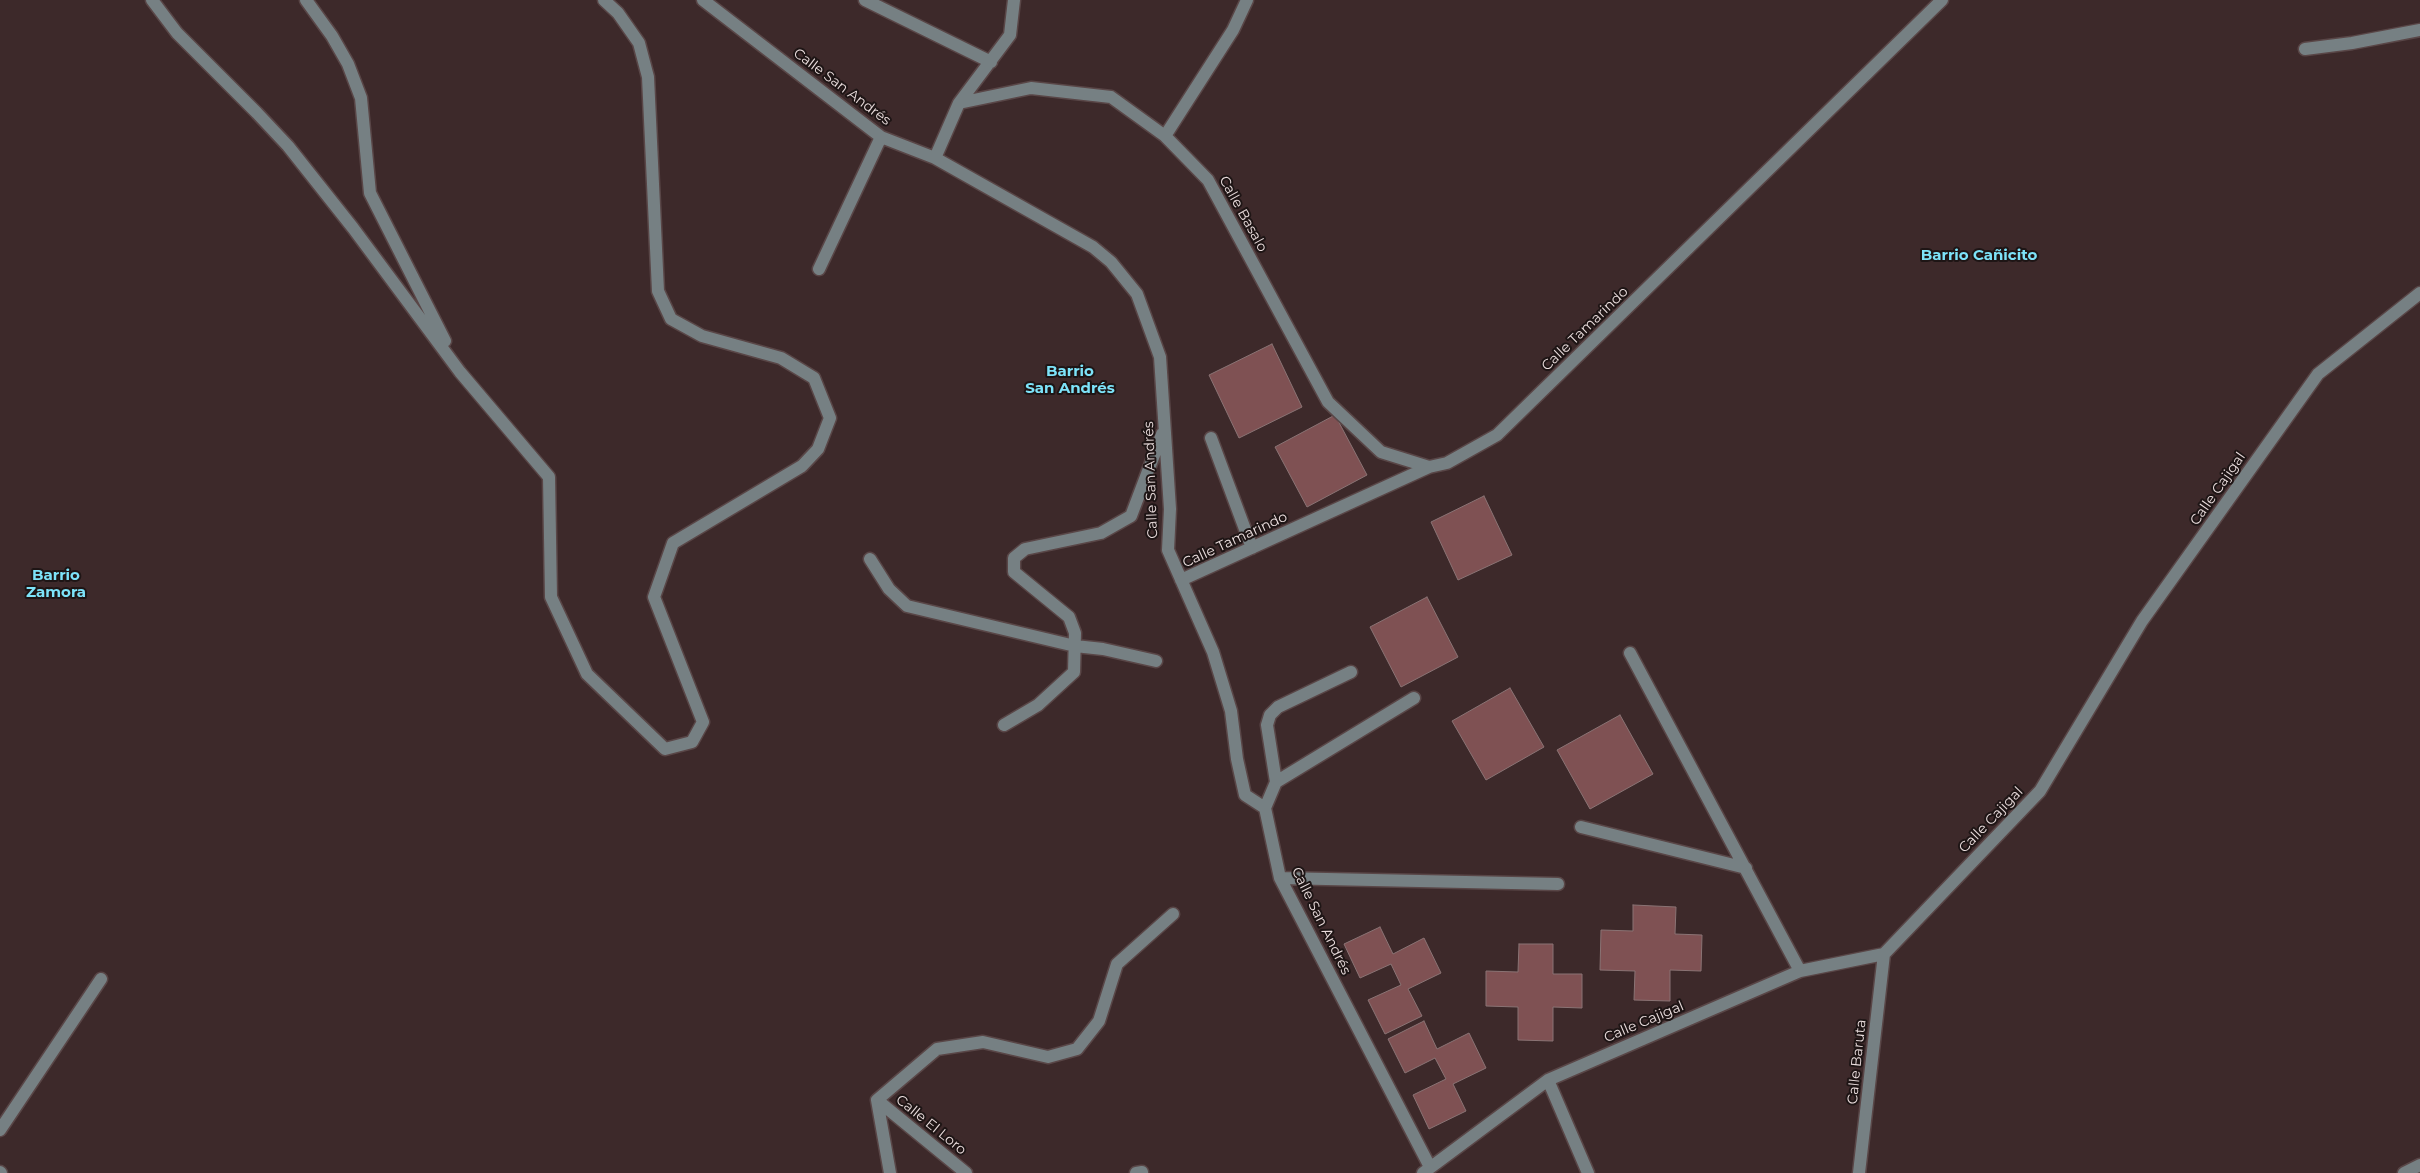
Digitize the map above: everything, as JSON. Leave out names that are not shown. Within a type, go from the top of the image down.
[{"type":"street","points":[[152,0],[177,34],[258,113],[288,146],[353,228],[460,372],[549,476],[551,597],[587,674],[665,749],[692,742],[703,722],[654,597],[674,543],[802,466],[818,449],[830,418],[814,378],[781,358],[702,336],[671,319],[658,291],[648,77],[639,43],[618,13],[604,0]]},
{"type":"street","points":[[306,0],[332,36],[348,64],[361,98],[370,193],[460,372]]},
{"type":"street","name":"Calle San Andrés","points":[[702,0],[881,137],[935,158],[1093,247],[1112,262],[1127,279],[1140,302],[1160,358],[1165,406],[1164,429],[1170,510],[1168,550],[1213,652],[1231,711],[1237,759],[1245,795],[1265,808],[1280,878],[1427,1171]]},
{"type":"street","points":[[865,0],[991,62]]},
{"type":"street","points":[[935,158],[959,103],[1010,35],[1014,0]]},
{"type":"street","points":[[1165,136],[1233,30],[1246,0]]},
{"type":"street","name":"Calle Tamarindo","points":[[1181,580],[1429,467],[1447,464],[1497,435],[1942,0]]},
{"type":"street","points":[[2305,49],[2352,43],[2420,30]]},
{"type":"street","name":"Calle Basalo","points":[[959,103],[1031,88],[1111,97],[1165,136],[1208,180],[1328,402],[1381,452],[1429,467]]},
{"type":"street","points":[[819,269],[881,137]]},
{"type":"street","name":"Calle Cajigal","points":[[1427,1171],[1548,1080],[1800,971],[1884,954],[2040,791],[2142,621],[2318,374],[2420,294]]},
{"type":"street","points":[[1004,725],[1038,705],[1074,672],[1075,633],[1069,617],[1014,572],[1014,558],[1025,549],[1101,533],[1131,516],[1164,429]]},
{"type":"street","points":[[1211,438],[1252,548]]},
{"type":"street","points":[[870,559],[889,589],[907,606],[1075,646],[1103,649],[1156,660]]},
{"type":"street","points":[[1630,653],[1800,971]]},
{"type":"street","points":[[1265,808],[1276,782],[1267,725],[1270,714],[1278,706],[1351,672]]},
{"type":"street","points":[[1276,782],[1414,698]]},
{"type":"street","points":[[1581,827],[1746,868]]},
{"type":"street","points":[[1280,878],[1558,884]]},
{"type":"street","points":[[890,1173],[877,1100],[937,1049],[984,1042],[1048,1057],[1077,1048],[1098,1021],[1117,964],[1173,914]]},
{"type":"street","name":"Calle Baruta","points":[[1859,1173],[1884,954]]},
{"type":"street","points":[[0,1130],[101,979]]},
{"type":"street","points":[[1548,1080],[1588,1173]]},
{"type":"street","name":"Calle El Loro","points":[[877,1100],[966,1173]]},
{"type":"street","points":[[2404,1173],[2420,1165]]},
{"type":"building","points":[[1272,344],[1302,407],[1239,438],[1209,375]]},
{"type":"building","points":[[1335,415],[1367,475],[1307,507],[1275,447]]},
{"type":"building","points":[[1484,496],[1512,555],[1458,580],[1431,522]]},
{"type":"building","points":[[1427,597],[1458,657],[1401,687],[1370,627]]},
{"type":"building","points":[[1510,688],[1544,747],[1486,780],[1452,721]]},
{"type":"building","points":[[1620,715],[1653,774],[1590,809],[1557,750]]},
{"type":"building","points":[[1633,905],[1676,907],[1675,934],[1702,935],[1701,971],[1670,970],[1670,1001],[1634,1000],[1635,971],[1600,970],[1601,930],[1633,931]]},
{"type":"building","points":[[1380,927],[1393,954],[1424,938],[1441,973],[1408,989],[1422,1016],[1385,1034],[1368,1000],[1401,985],[1391,964],[1360,978],[1344,944]]},
{"type":"building","points":[[1519,944],[1553,944],[1553,974],[1582,974],[1582,1008],[1553,1007],[1553,1041],[1518,1040],[1518,1007],[1486,1006],[1486,971],[1518,972]]},
{"type":"building","points":[[1424,1021],[1437,1049],[1469,1033],[1486,1068],[1453,1084],[1466,1111],[1429,1129],[1413,1095],[1446,1079],[1435,1058],[1405,1073],[1388,1039]]},
{"type":"district","name":"Barrio Cañicito","points":[[1979,256]]},
{"type":"district","name":"Barrio San Andrés","points":[[1070,380]]},
{"type":"district","name":"Barrio Zamora","points":[[56,584]]}]
